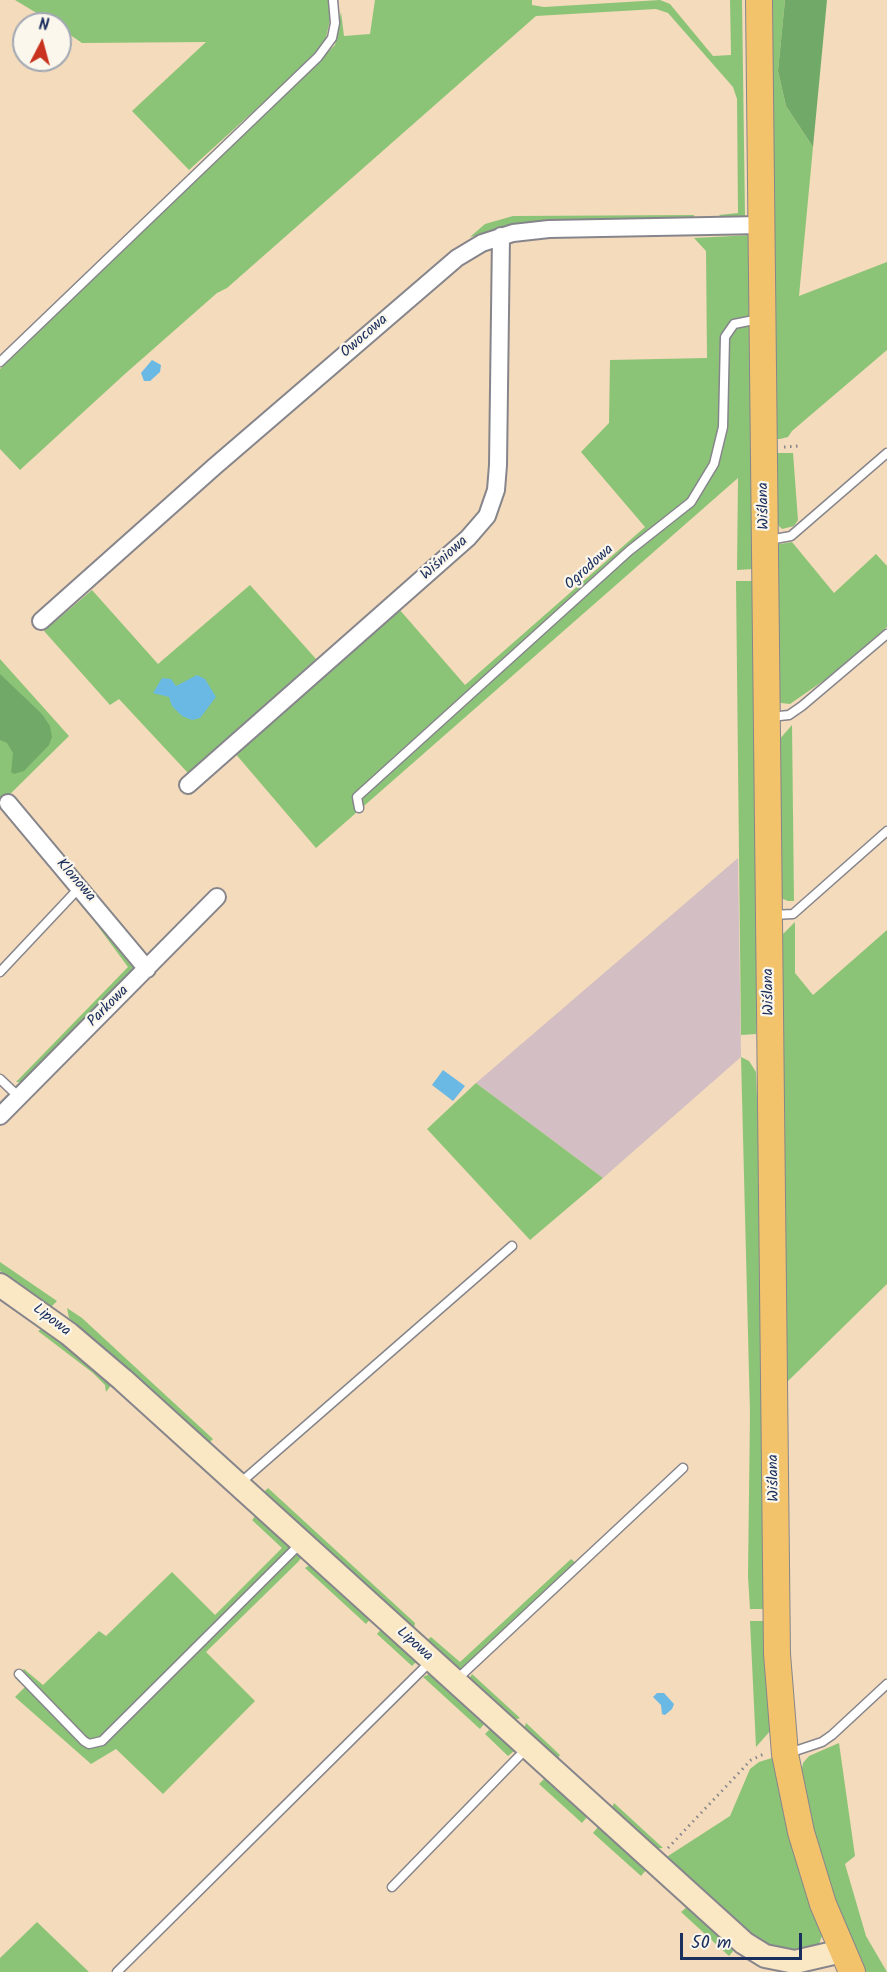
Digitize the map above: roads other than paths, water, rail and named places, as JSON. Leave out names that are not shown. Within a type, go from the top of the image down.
[{"type":"main road","name":"Wiślana","points":[[759,0],[777,1654],[785,1750],[808,1858],[847,1961]]},
{"type":"street","name":"Owocowa","points":[[41,621],[205,474],[457,258],[482,243],[501,236],[549,229],[762,225]]},
{"type":"street","name":"Wiśniowa","points":[[188,784],[468,538],[487,516],[496,490],[498,465],[501,236]]},
{"type":"street","name":"Klonowa","points":[[4,807],[80,887],[147,969]]},
{"type":"street","name":"Parkowa","points":[[0,1116],[217,897]]},
{"type":"street","name":"Lipowa","points":[[0,1285],[101,1360],[654,1863],[754,1950],[795,1967],[847,1961]]},
{"type":"lane","points":[[0,362],[318,57],[332,38],[335,23],[333,0]]},
{"type":"lane","name":"Ogrodowa","points":[[359,808],[357,797],[629,550],[691,502],[714,464],[721,437],[724,410],[725,337],[730,327],[739,321],[763,318]]},
{"type":"lane","points":[[765,540],[791,536],[887,453]]},
{"type":"lane","points":[[767,717],[789,715],[887,634]]},
{"type":"lane","points":[[769,915],[793,914],[887,831]]},
{"type":"lane","points":[[0,972],[80,887]]},
{"type":"lane","points":[[0,1079],[19,1097]]},
{"type":"lane","points":[[238,1485],[512,1246]]},
{"type":"lane","points":[[454,1681],[683,1468]]},
{"type":"lane","points":[[20,1674],[84,1741],[89,1744],[102,1741],[302,1542]]},
{"type":"lane","points":[[117,1972],[431,1660]]},
{"type":"lane","points":[[785,1750],[822,1742],[887,1684]]},
{"type":"lane","points":[[392,1887],[527,1748]]},
{"type":"water","points":[[152,360],[161,365],[160,372],[150,381],[144,381],[141,373]]},
{"type":"water","points":[[197,675],[205,679],[216,697],[200,718],[192,720],[182,716],[172,706],[169,697],[153,693],[162,678],[171,679],[176,686]]},
{"type":"water","points":[[443,1070],[465,1086],[453,1101],[432,1085]]},
{"type":"water","points":[[657,1693],[664,1693],[674,1704],[665,1715],[662,1714],[661,1705],[653,1697]]}]
